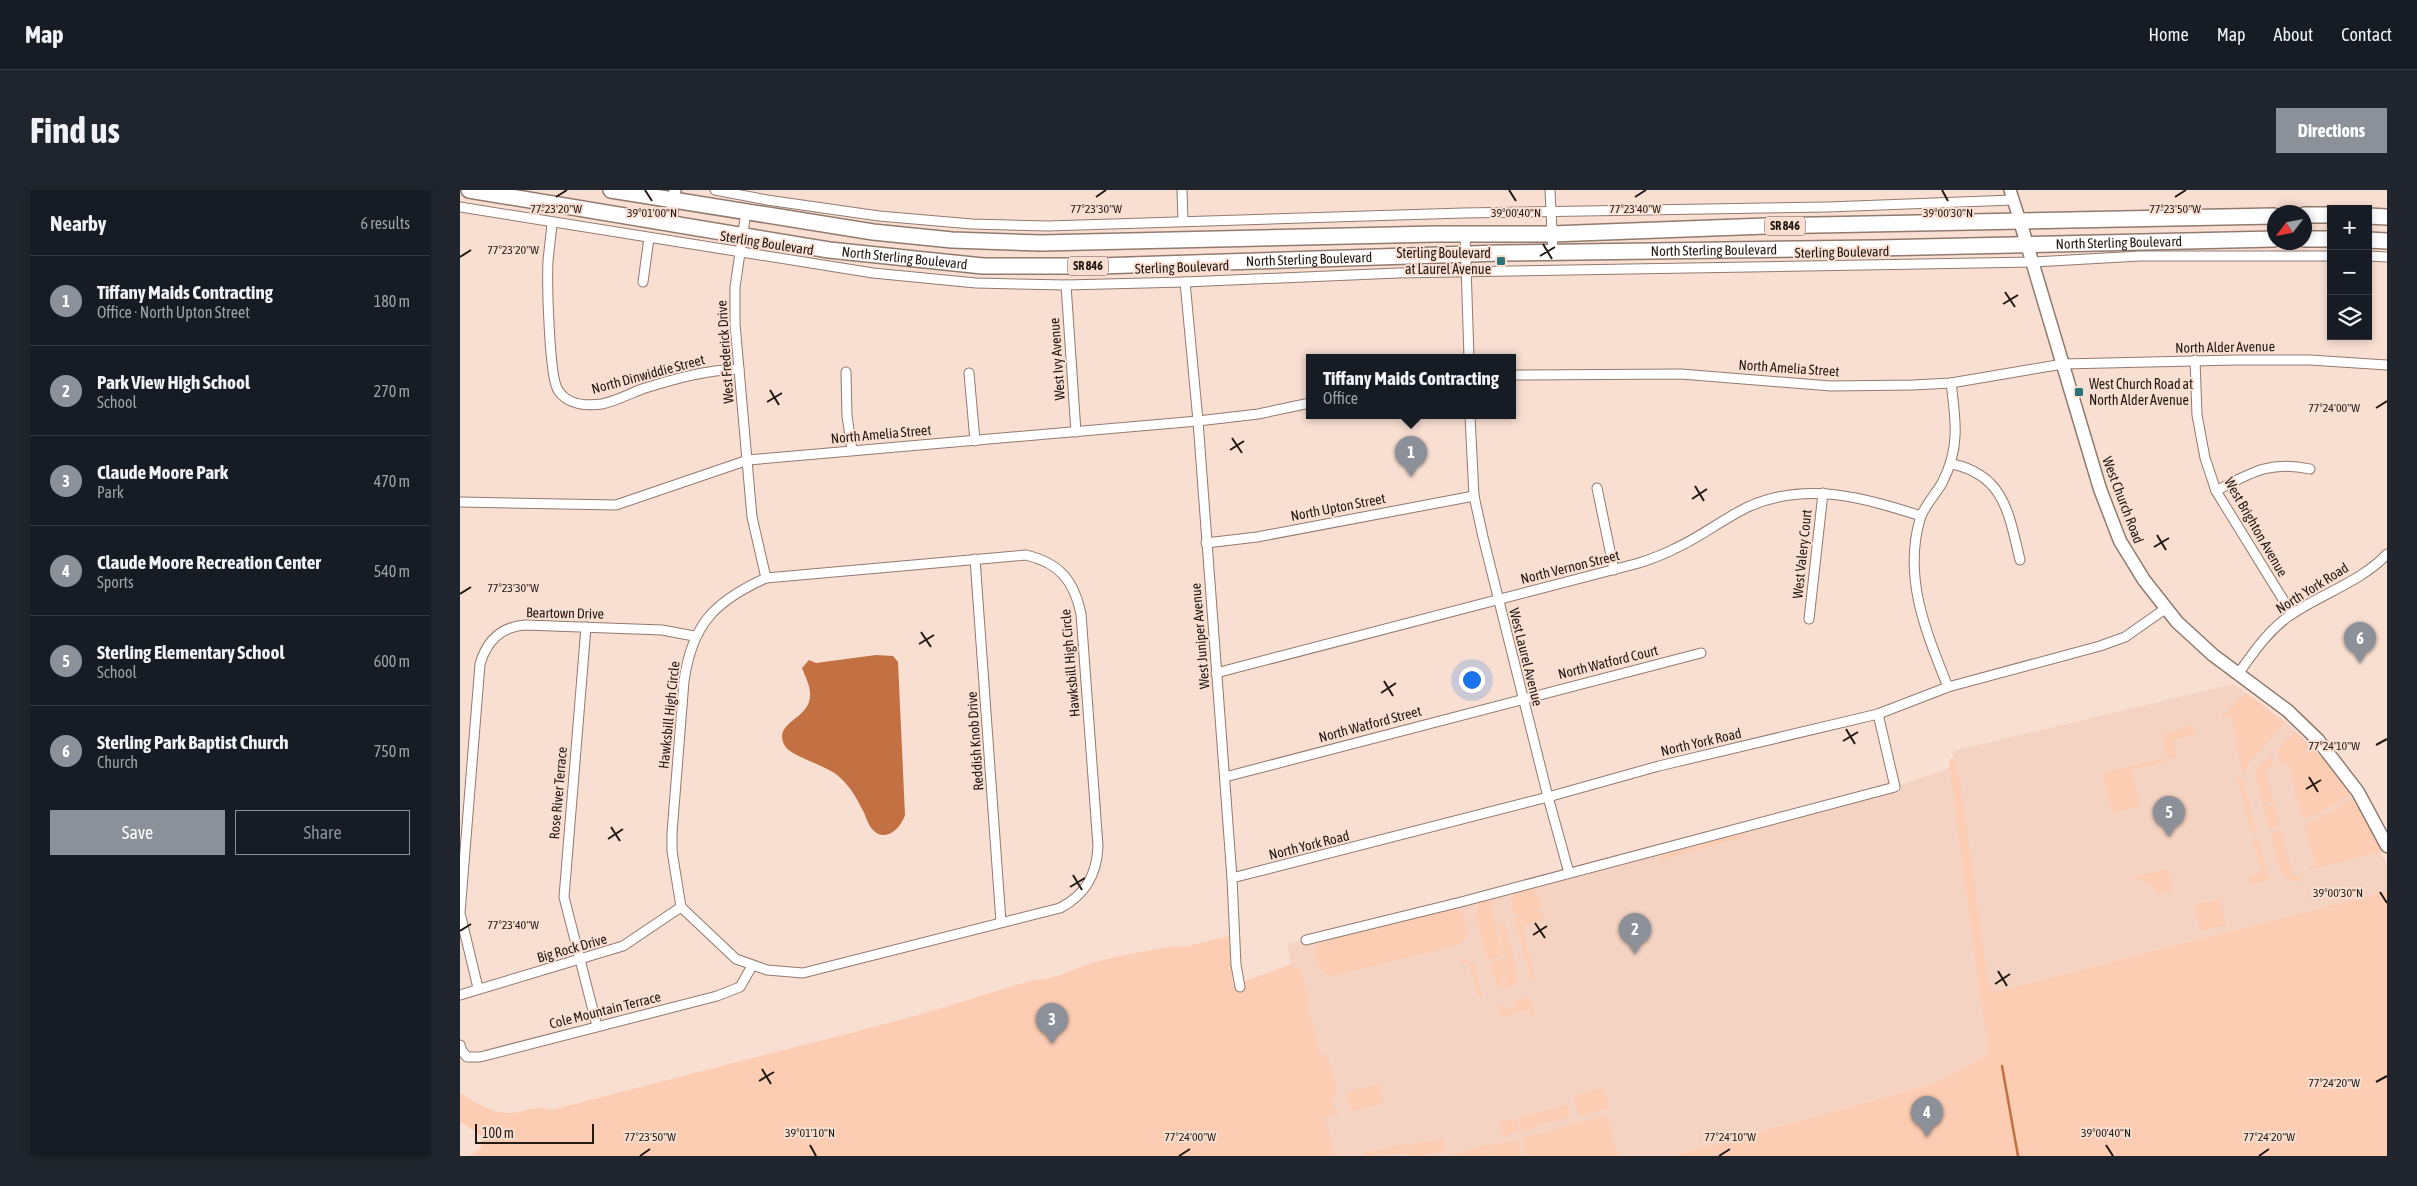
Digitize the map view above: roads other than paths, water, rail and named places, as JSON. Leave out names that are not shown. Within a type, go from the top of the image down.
[{"type":"main road","name":"North Sterling Boulevard","points":[[469,190],[847,252],[983,266],[1099,266],[1466,254],[2267,239]]},
{"type":"main road","name":"North Sterling Boulevard","points":[[611,190],[674,195],[746,212],[873,232],[986,242],[1041,243],[1465,234],[1551,234],[1690,228],[2267,216]]},
{"type":"main road","points":[[2312,215],[2327,215]]},
{"type":"main road","points":[[2372,216],[2387,217]]},
{"type":"main road","name":"West Church Road","points":[[2020,221],[2034,262],[2100,489],[2120,541],[2144,580],[2165,609],[2190,635],[2288,711],[2318,740],[2358,792],[2387,846]]},
{"type":"main road","points":[[2312,239],[2327,239]]},
{"type":"main road","points":[[2372,240],[2387,241]]},
{"type":"street","points":[[715,190],[768,200],[879,216],[972,224],[1048,226],[1828,207],[2012,195],[2020,221]]},
{"type":"street","points":[[1182,190],[1183,222]]},
{"type":"street","points":[[1550,190],[1553,252]]},
{"type":"street","points":[[670,223],[674,195]]},
{"type":"street","name":"Sterling Boulevard","points":[[460,207],[740,253],[930,280],[1066,285],[1290,277],[2034,262],[2140,256],[2327,256]]},
{"type":"street","name":"West Frederick Drive","points":[[746,212],[734,308],[752,517],[766,578]]},
{"type":"street","name":"North Dinwiddie Street","points":[[552,223],[548,262],[553,378],[557,390],[564,398],[586,405],[604,403],[684,376],[718,370],[739,369]]},
{"type":"street","points":[[1465,234],[1469,354]]},
{"type":"street","points":[[643,282],[649,238]]},
{"type":"street","points":[[2372,256],[2387,258]]},
{"type":"street","name":"West Juniper Avenue","points":[[1185,282],[1198,422],[1225,777],[1236,965],[1240,987]]},
{"type":"street","name":"West Ivy Avenue","points":[[1066,285],[1076,432]]},
{"type":"street","name":"North Alder Avenue","points":[[2063,364],[2195,360],[2310,360],[2387,365]]},
{"type":"street","name":"West Brighton Avenue","points":[[2195,360],[2197,415],[2205,458],[2216,491],[2292,614]]},
{"type":"street","name":"North Amelia Street","points":[[1516,375],[1681,374],[1831,386],[1951,383],[2063,364]]},
{"type":"street","points":[[846,372],[847,416],[852,450]]},
{"type":"street","points":[[969,373],[975,441]]},
{"type":"street","points":[[1948,687],[1918,606],[1915,586],[1915,542],[1921,516],[1952,464],[1955,437],[1951,383]]},
{"type":"street","name":"North Amelia Street","points":[[460,502],[616,505],[748,460],[1198,422],[1258,414],[1306,404]]},
{"type":"street","name":"West Laurel Avenue","points":[[1470,419],[1474,496],[1498,600],[1548,797],[1570,873]]},
{"type":"street","points":[[1952,464],[1965,467],[1985,478],[2000,492],[2020,560]]},
{"type":"street","points":[[2216,491],[2271,465],[2296,466],[2310,469]]},
{"type":"street","points":[[1597,488],[1614,570]]},
{"type":"street","name":"North Vernon Street","points":[[1216,673],[1639,563],[1675,549],[1751,506],[1782,496],[1822,493],[1866,499],[1921,516]]},
{"type":"street","name":"West Valery Court","points":[[1809,619],[1822,493]]},
{"type":"street","name":"North Upton Street","points":[[1206,543],[1257,537],[1474,496]]},
{"type":"street","name":"North York Road","points":[[2238,674],[2262,642],[2292,614],[2346,583],[2387,554]]},
{"type":"street","name":"Hawksbill High Circle","points":[[1026,555],[1042,559],[1058,569],[1070,583],[1077,598],[1081,614],[1098,846],[1098,858],[1090,882],[1071,902],[1060,908],[803,973],[782,973],[752,966],[736,959],[682,907],[672,852],[684,681],[686,662],[694,636],[722,604],[746,588],[766,578],[976,559],[1026,555]]},
{"type":"street","name":"Reddish Knob Drive","points":[[976,559],[1001,922]]},
{"type":"street","name":"North York Road","points":[[1232,878],[1548,797],[1659,766],[1878,714],[1948,687],[2100,646],[2125,637],[2165,609]]},
{"type":"street","name":"Beartown Drive","points":[[478,988],[460,913],[483,654],[494,638],[513,626],[662,630],[694,636]]},
{"type":"street","name":"Rose River Terrace","points":[[586,627],[564,897],[598,1026]]},
{"type":"street","name":"North Watford Court","points":[[1523,698],[1701,653]]},
{"type":"street","name":"North Watford Street","points":[[1225,777],[1523,698]]},
{"type":"street","points":[[1306,940],[1895,788],[1878,714]]},
{"type":"street","name":"Big Rock Drive","points":[[460,995],[478,988],[623,946],[682,907]]},
{"type":"street","name":"Cole Mountain Terrace","points":[[460,1045],[466,1057],[480,1057],[729,992],[740,987],[752,966]]},
{"type":"waterway","points":[[2002,1066],[2018,1156]]},
{"type":"place","name":"Sterling Boulevard at Laurel Avenue","points":[[1501,261]]},
{"type":"place","name":"West Church Road at North Alder Avenue","points":[[2079,392]]},
{"type":"place","name":"Tiffany Maids Contracting","points":[[1411,477]]},
{"type":"place","name":"Sterling Park Baptist Church","points":[[2360,663]]},
{"type":"place","name":"Sterling Elementary School","points":[[2169,837]]},
{"type":"place","name":"Park View High School","points":[[1635,954]]},
{"type":"place","name":"Claude Moore Park","points":[[1052,1044]]},
{"type":"place","name":"Claude Moore Recreation Center","points":[[1927,1137]]}]
